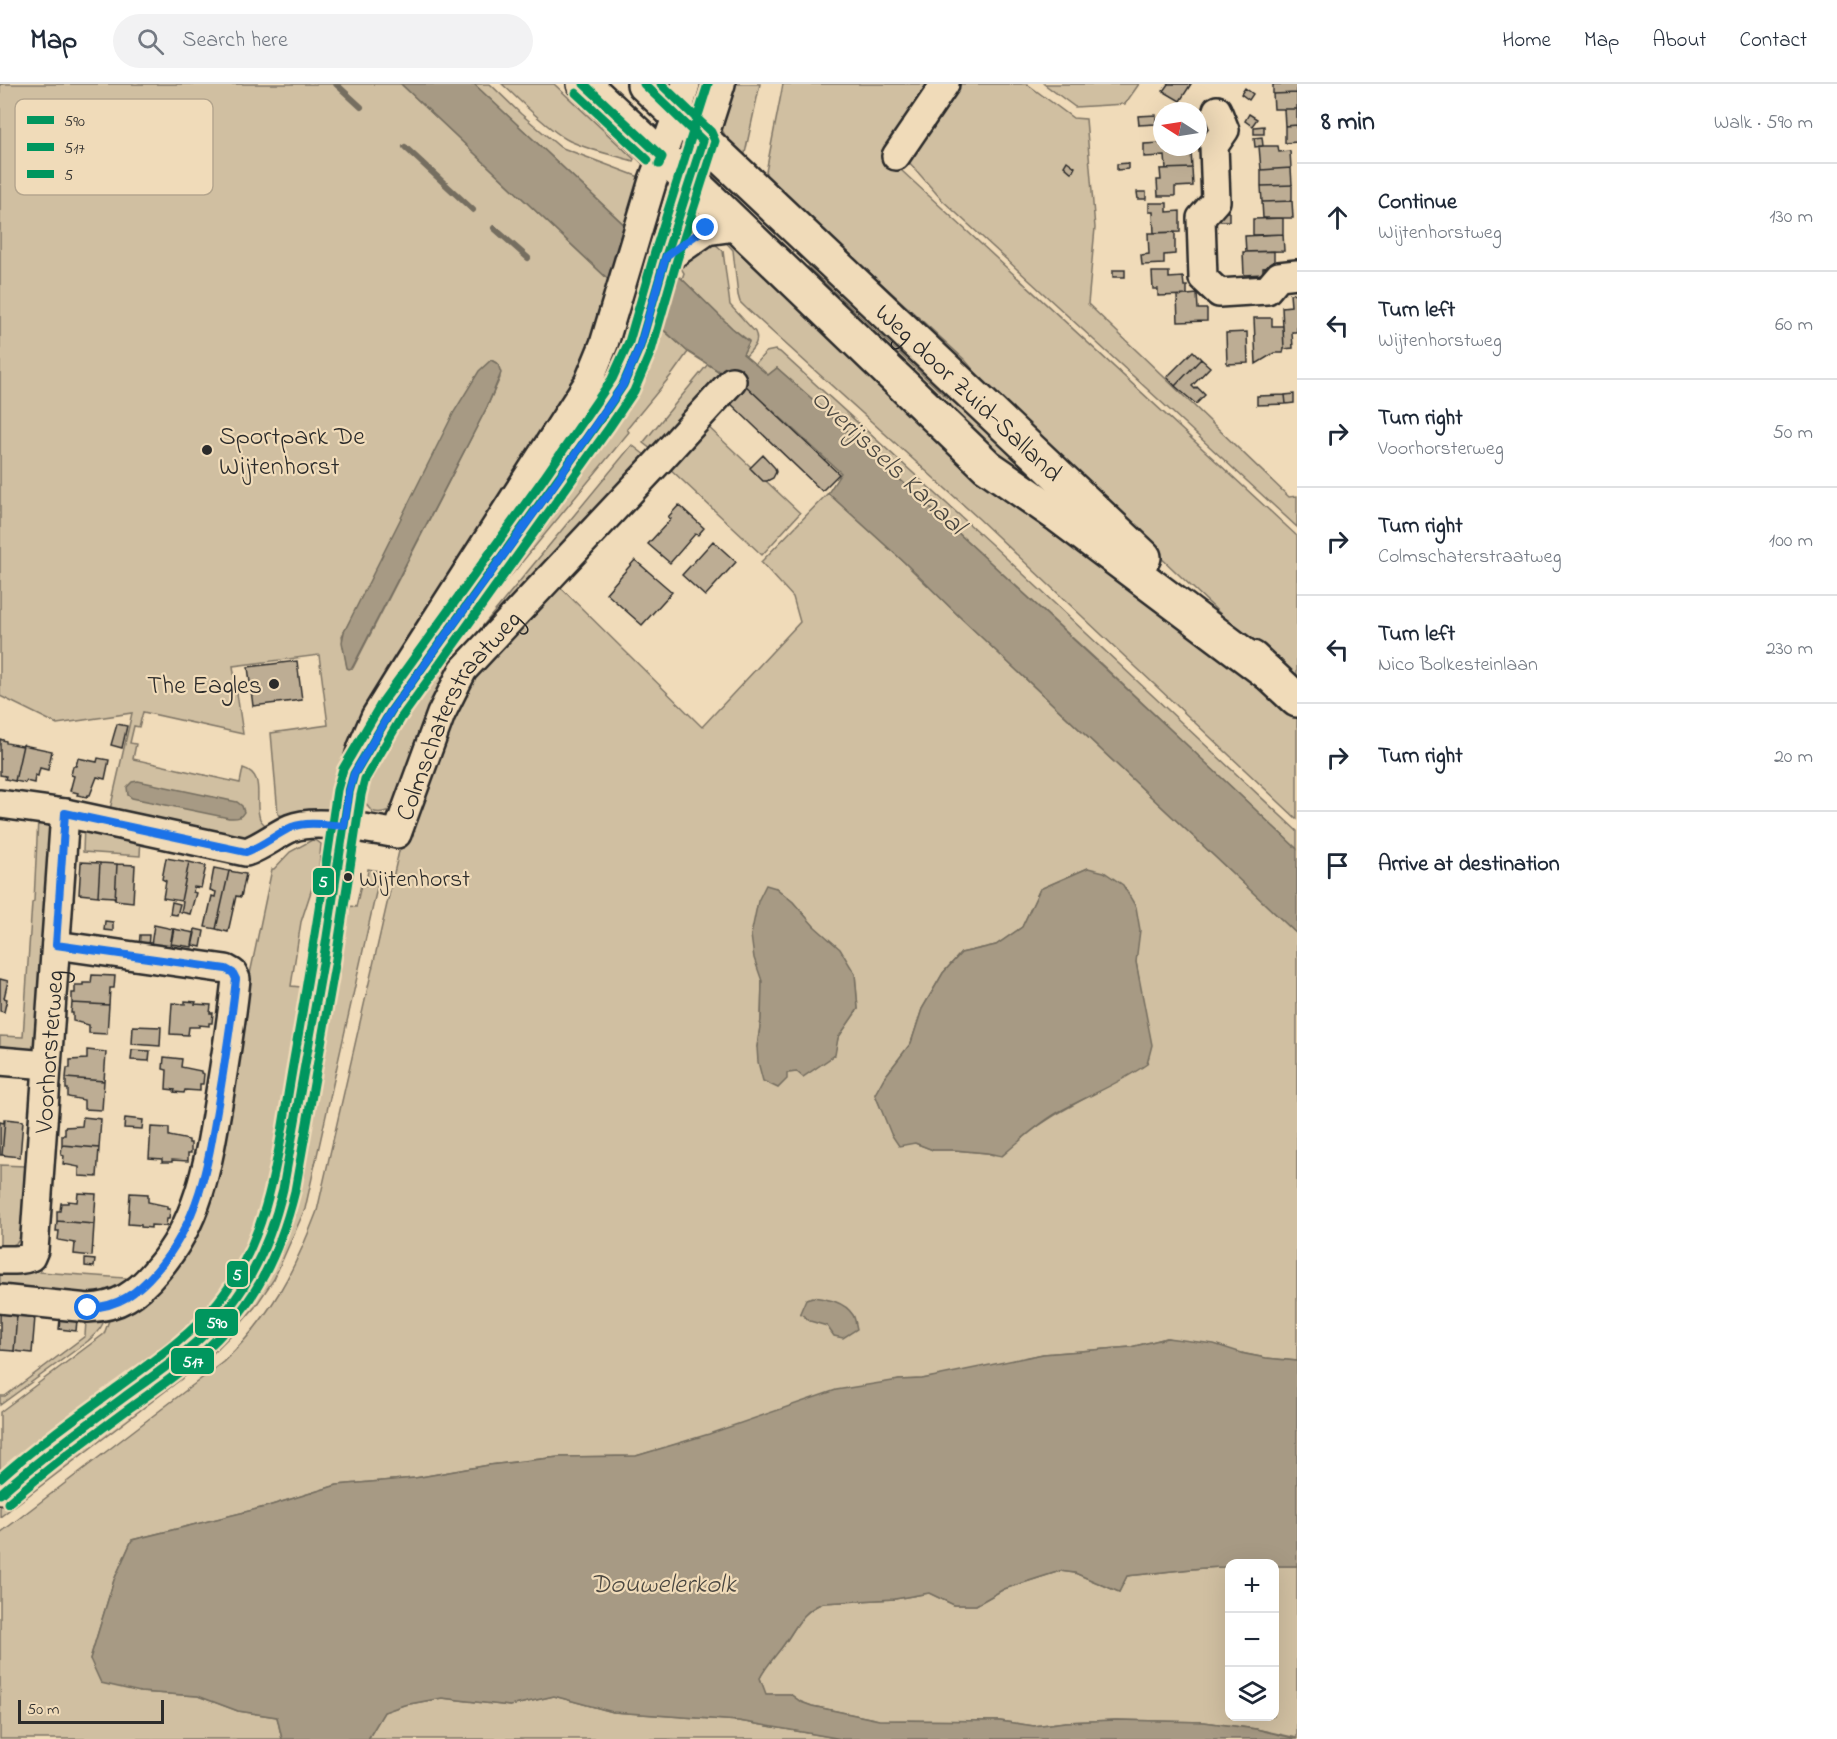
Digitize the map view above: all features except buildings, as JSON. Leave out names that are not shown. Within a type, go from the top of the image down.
[{"type":"main road","name":"Weg door Zuid-Salland","points":[[584,84],[691,181],[987,466],[1059,516],[1269,673]]},
{"type":"main road","name":"Weg door Zuid-Salland","points":[[644,84],[1297,700]]},
{"type":"main road","points":[[666,256],[706,228],[735,224]]},
{"type":"street","points":[[0,1492],[68,1438],[166,1367],[198,1339],[229,1308],[249,1277],[263,1249],[276,1219],[284,1189],[349,792],[362,747],[375,717],[588,383],[604,344],[652,180],[677,115],[686,84]]},
{"type":"street","points":[[354,774],[391,711],[561,476],[617,394],[637,356],[721,84]]},
{"type":"street","points":[[897,156],[945,84]]},
{"type":"street","points":[[1217,110],[1225,130],[1214,146],[1216,201],[1201,218],[1203,278],[1219,293],[1267,290],[1279,276],[1297,274]]},
{"type":"street","name":"Colmschaterstraatweg","points":[[0,804],[65,813],[246,852],[299,825],[344,826],[397,834],[441,714],[463,670],[732,381]]},
{"type":"street","name":"Voorhorsterweg","points":[[0,1260],[27,1259],[31,1257],[34,1250],[65,813]]},
{"type":"street","points":[[0,1299],[99,1308],[124,1299],[146,1284],[183,1234],[198,1200],[208,1160],[225,1056],[236,979],[233,973],[226,969],[56,945]]},
{"type":"street","points":[[0,1062],[47,1065]]},
{"type":"shaded area","name":"Sportpark De Wijtenhorst","points":[[0,84],[401,84],[612,283],[598,339],[329,815],[288,819],[278,814],[271,733],[328,725],[319,655],[233,666],[243,734],[143,712],[139,727],[134,726],[130,743],[136,744],[133,759],[240,783],[243,768],[250,771],[257,782],[260,819],[270,829],[258,842],[109,814],[132,713],[57,724],[0,696]],"holes":[[[491,360],[498,364],[500,378],[353,668],[347,667],[342,636]]]},
{"type":"shaded area","points":[[474,84],[490,84],[560,147],[642,178],[628,228]]},
{"type":"shaded area","points":[[502,84],[554,84],[634,159],[633,161],[590,149],[566,139],[541,120]]},
{"type":"shaded area","points":[[726,84],[760,84],[744,158],[727,139],[721,124],[720,117]]},
{"type":"shaded area","points":[[783,84],[939,84],[889,159],[1297,536],[1297,686],[1018,423],[965,360],[765,177]]},
{"type":"shaded area","points":[[951,84],[1027,84],[1073,118],[1086,119],[1095,228],[1088,304],[1289,497],[1297,496],[1297,527],[942,200],[908,161]]},
{"type":"shaded area","points":[[1044,84],[1139,84],[1125,104],[1075,107]]},
{"type":"shaded area","points":[[706,236],[723,251],[730,305],[755,332],[757,339],[755,345],[746,356],[743,354],[749,341],[732,328],[682,279],[684,273],[681,268],[685,256]]},
{"type":"shaded area","points":[[720,236],[728,236],[1257,680],[1297,717],[1297,819],[978,518],[740,302],[733,250]]},
{"type":"shaded area","points":[[808,267],[943,394],[1004,442],[1068,501],[1060,511],[800,275]]},
{"type":"shaded area","points":[[662,329],[688,352],[627,429],[629,432],[467,629],[457,648],[443,690],[392,809],[381,812],[373,811],[367,805],[365,794],[362,793],[378,750],[402,703],[525,532],[576,465],[635,394],[646,375]]},
{"type":"shaded area","points":[[775,350],[780,352],[990,543],[1297,831],[1297,849],[1100,663],[811,398],[777,368],[768,375],[755,364],[766,352]]},
{"type":"shaded area","points":[[708,364],[719,372],[727,373],[656,453],[643,443]]},
{"type":"shaded area","points":[[705,424],[800,513],[762,555],[667,466]]},
{"type":"shaded area","points":[[632,445],[650,459],[472,641],[481,628]]},
{"type":"shaded area","points":[[828,493],[1297,934],[1297,1361],[1266,1358],[1167,1338],[1131,1347],[1043,1354],[959,1373],[899,1380],[636,1456],[559,1457],[489,1465],[415,1478],[337,1485],[265,1507],[132,1540],[114,1580],[90,1659],[140,1692],[198,1696],[238,1711],[277,1717],[282,1739],[0,1739],[0,1533],[223,1362],[268,1311],[290,1274],[317,1211],[402,838],[458,688],[554,581],[702,727],[800,622],[793,597],[761,562]],"holes":[[[1088,868],[1136,951],[1144,1010],[1087,1097],[993,1155],[933,1150],[915,1143],[883,1112],[875,1095],[884,1078],[911,1043],[922,1009],[943,973],[961,953],[996,945],[1022,927],[1040,889]],[[776,888],[793,902],[855,974],[858,1009],[838,1038],[834,1055],[797,1072],[786,1073],[757,1047],[761,1020],[762,981]]]},
{"type":"shaded area","points":[[38,819],[50,823],[53,828],[35,1052],[0,1054],[0,1036],[23,1037]]},
{"type":"shaded area","points":[[84,825],[141,836],[140,856],[83,852]]},
{"type":"shaded area","points":[[312,840],[321,844],[319,867],[301,922],[291,986],[301,987],[302,1005],[269,1197],[252,1243],[225,1291],[207,1313],[168,1349],[0,1478],[0,1412],[104,1334],[111,1315],[163,1276],[250,974],[272,869],[290,852]]},
{"type":"shaded area","points":[[368,869],[380,871],[379,879],[305,1209],[274,1279],[255,1307],[205,1361],[0,1517],[0,1507],[104,1428],[251,1294],[332,964],[351,906],[356,907],[361,885],[366,886]]},
{"type":"shaded area","points":[[0,1165],[25,1166],[24,1181],[26,1181],[20,1237],[17,1243],[9,1246],[0,1245]]},
{"type":"shaded area","points":[[40,1259],[40,1272],[140,1279],[110,1299],[0,1291],[0,1267]]},
{"type":"shaded area","points":[[105,1315],[101,1326],[88,1341],[0,1405],[0,1396],[5,1396],[85,1336],[86,1321]]},
{"type":"shaded area","points":[[1279,1566],[1297,1566],[1297,1738],[1256,1729],[1204,1722],[1116,1720],[1034,1726],[1000,1721],[879,1720],[812,1706],[790,1694],[765,1694],[760,1678],[767,1665],[804,1616],[823,1603],[895,1599],[929,1593],[954,1605],[976,1605],[1004,1589],[1060,1571],[1075,1573],[1119,1592],[1127,1576],[1225,1567],[1225,1721],[1279,1721]]},
{"type":"shaded area","points":[[554,1696],[613,1712],[739,1721],[842,1739],[368,1739],[384,1712],[404,1705],[442,1698],[510,1706]]},
{"type":"water","points":[[401,84],[474,84],[749,342],[743,354],[768,375],[777,368],[811,398],[1297,849],[1297,934],[828,493],[841,473],[750,390],[688,352]]},
{"type":"water","points":[[491,360],[498,364],[501,373],[487,407],[352,668],[349,669],[342,642],[344,632],[454,412],[479,371]]},
{"type":"water","points":[[138,781],[237,802],[242,806],[244,812],[238,818],[229,818],[132,798],[128,795],[127,787],[132,782]]},
{"type":"water","points":[[1088,868],[1104,872],[1123,885],[1136,907],[1140,930],[1136,962],[1152,1045],[1147,1064],[1050,1118],[1028,1133],[1002,1156],[954,1150],[933,1150],[915,1143],[899,1146],[891,1134],[875,1094],[884,1078],[911,1043],[922,1009],[943,973],[961,953],[996,945],[1022,927],[1040,889]]},
{"type":"water","points":[[766,885],[776,888],[793,902],[814,926],[840,949],[855,974],[858,1009],[838,1038],[835,1055],[803,1077],[797,1072],[787,1073],[787,1079],[778,1088],[763,1081],[757,1047],[761,1020],[762,981],[754,958],[751,935],[758,901]]},
{"type":"water","points":[[813,1297],[845,1307],[854,1316],[857,1329],[843,1338],[834,1336],[827,1326],[810,1321],[800,1313],[806,1299]]},
{"type":"water","name":"Douwelerkolk","points":[[1167,1338],[1214,1344],[1266,1358],[1297,1361],[1297,1566],[1279,1566],[1279,1559],[1225,1559],[1225,1567],[1127,1576],[1119,1592],[1075,1573],[1060,1571],[1004,1589],[976,1605],[954,1605],[929,1593],[895,1599],[823,1603],[804,1616],[767,1666],[760,1678],[766,1694],[790,1694],[812,1706],[879,1720],[1000,1721],[1034,1726],[1116,1720],[1204,1722],[1256,1729],[1297,1739],[842,1739],[739,1721],[613,1712],[554,1696],[510,1706],[442,1698],[404,1705],[384,1712],[368,1739],[282,1739],[277,1717],[238,1711],[198,1696],[140,1692],[101,1683],[90,1659],[114,1580],[132,1540],[265,1507],[337,1485],[415,1478],[489,1465],[559,1457],[636,1456],[709,1434],[836,1390],[899,1380],[922,1379],[1043,1354],[1131,1347]]},
{"type":"waterway","points":[[336,84],[361,107]]},
{"type":"waterway","points":[[405,147],[473,210]]},
{"type":"waterway","points":[[494,228],[528,258]]},
{"type":"transit line","name":"590","points":[[584,84],[662,157],[659,164]]},
{"type":"transit line","name":"590","points":[[0,1494],[205,1334],[238,1296],[262,1252],[283,1189],[323,963],[349,792],[354,774],[391,711],[599,421],[623,385],[640,346],[703,141],[644,84]]},
{"type":"transit line","name":"517","points":[[8,1503],[68,1454],[201,1354],[227,1329],[258,1287],[266,1272],[286,1224],[295,1191],[365,779],[401,718],[634,391],[651,351],[715,141],[711,132],[661,84]]},
{"type":"transit line","name":"5","points":[[0,1478],[58,1431],[158,1358],[195,1326],[218,1302],[251,1247],[262,1217],[278,1154],[337,790],[343,769],[381,704],[544,478],[612,379],[629,342],[708,84]]},
{"type":"transit line","name":"517","points":[[576,93],[648,160]]},
{"type":"place","name":"Sportpark De Wijtenhorst","points":[[207,450]]},
{"type":"place","name":"The Eagles","points":[[274,684]]},
{"type":"place","name":"Wijtenhorst","points":[[348,877]]},
{"type":"route","points":[[88,1308],[109,1306],[135,1293],[146,1284],[168,1258],[183,1234],[204,1180],[236,979],[233,973],[226,969],[56,945],[65,813],[246,852],[299,825],[344,826],[354,774],[391,711],[623,385],[637,356],[666,256],[706,228]]},
{"type":"water label","name":"Overijssels Kanaal","points":[[889,461]]}]
